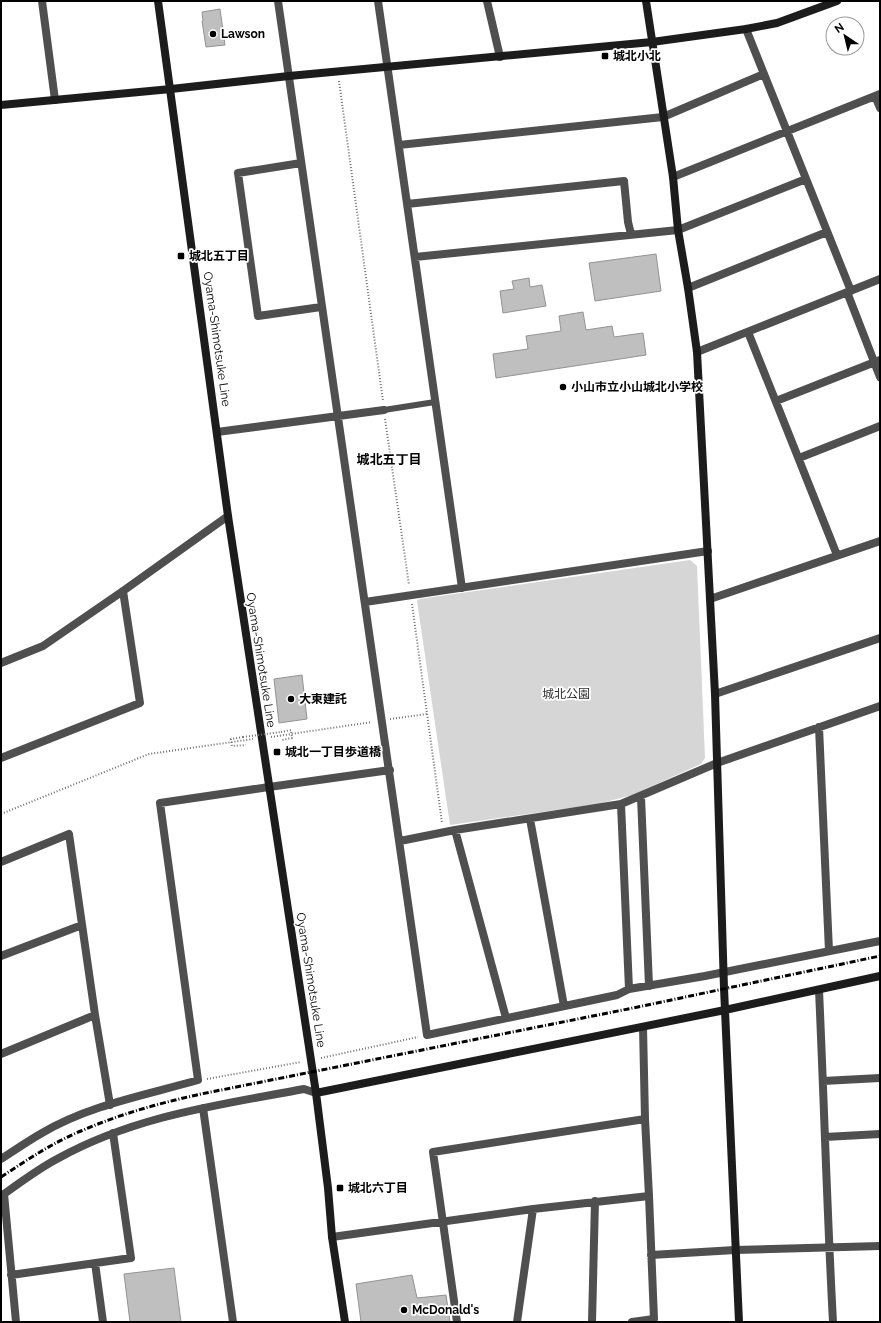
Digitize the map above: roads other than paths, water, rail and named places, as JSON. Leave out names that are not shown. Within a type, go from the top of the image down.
[{"type":"street","points":[[42,1],[55,100]]},
{"type":"street","name":"Oyama-Shimotsuke Line","points":[[158,1],[228,516],[316,1093],[328,1188],[332,1237],[345,1322]]},
{"type":"street","points":[[278,1],[427,1035],[617,995],[629,989],[723,973],[880,941]]},
{"type":"street","points":[[378,1],[462,588]]},
{"type":"street","points":[[486,1],[500,57]]},
{"type":"street","points":[[646,1],[673,177],[678,230],[697,352],[715,694],[723,973],[739,1322]]},
{"type":"street","points":[[1,105],[652,42],[746,29],[777,23],[837,1]]},
{"type":"street","points":[[746,29],[827,232],[877,362],[880,377]]},
{"type":"street","points":[[399,146],[663,117],[764,74]]},
{"type":"street","points":[[673,177],[878,94],[880,108]]},
{"type":"street","points":[[301,164],[238,173],[258,316],[321,307]]},
{"type":"street","points":[[415,257],[678,230],[806,179]]},
{"type":"street","points":[[407,204],[624,181],[630,234]]},
{"type":"street","points":[[688,288],[827,232]]},
{"type":"street","points":[[697,352],[880,279]]},
{"type":"street","points":[[748,332],[837,555]]},
{"type":"street","points":[[776,401],[877,362]]},
{"type":"street","points":[[217,432],[384,410]]},
{"type":"street","points":[[798,458],[880,426]]},
{"type":"street","points":[[1,663],[43,646],[228,516]]},
{"type":"street","points":[[710,599],[880,540]]},
{"type":"street","points":[[365,602],[708,551]]},
{"type":"street","points":[[1,758],[140,703],[123,591]]},
{"type":"street","points":[[715,694],[880,638]]},
{"type":"street","points":[[400,841],[454,830],[622,804],[717,763],[880,706]]},
{"type":"street","points":[[819,727],[829,951]]},
{"type":"street","points":[[1,1159],[42,1132],[75,1117],[110,1105],[198,1080],[160,803],[269,786],[390,770]]},
{"type":"street","points":[[641,797],[648,986]]},
{"type":"street","points":[[622,804],[629,989]]},
{"type":"street","points":[[530,818],[564,1006]]},
{"type":"street","points":[[454,830],[506,1018]]},
{"type":"street","points":[[1,862],[69,834],[95,1014],[110,1105]]},
{"type":"street","points":[[1,956],[82,925]]},
{"type":"street","points":[[16,1322],[4,1194],[56,1159],[83,1145],[112,1133],[157,1118],[203,1108],[304,1089],[316,1093],[725,1010],[880,976]]},
{"type":"street","points":[[819,990],[833,1322]]},
{"type":"street","points":[[1,1054],[95,1014]]},
{"type":"street","points":[[632,1322],[654,1320],[645,1119],[643,1027]]},
{"type":"street","points":[[823,1081],[880,1078]]},
{"type":"street","points":[[203,1108],[233,1322]]},
{"type":"street","points":[[457,1322],[433,1152],[645,1119]]},
{"type":"street","points":[[11,1274],[131,1258],[112,1133]]},
{"type":"street","points":[[825,1137],[880,1134]]},
{"type":"street","points":[[332,1237],[533,1209],[649,1196]]},
{"type":"street","points":[[592,1322],[595,1201]]},
{"type":"street","points":[[517,1322],[533,1209]]},
{"type":"street","points":[[651,1255],[736,1250],[880,1246]]},
{"type":"street","points":[[95,1263],[104,1322]]},
{"type":"lane","points":[[384,410],[435,402]]},
{"type":"railway","points":[[1,1177],[40,1152],[70,1136],[110,1119],[170,1101],[633,1008],[880,956]]},
{"type":"place","name":"Lawson","points":[[213,34]]},
{"type":"place","name":"城北小北","points":[[605,56]]},
{"type":"place","name":"城北五丁目","points":[[181,256]]},
{"type":"place","name":"小山市立小山城北小学校","points":[[563,387]]},
{"type":"place","name":"大東建託","points":[[291,699]]},
{"type":"place","name":"城北一丁目歩道橋","points":[[277,752]]},
{"type":"place","name":"城北六丁目","points":[[340,1188]]},
{"type":"place","name":"McDonald's","points":[[404,1310]]},
{"type":"district","name":"城北五丁目","points":[[389,459]]},
{"type":"park label","name":"城北公園","points":[[566,694]]}]
